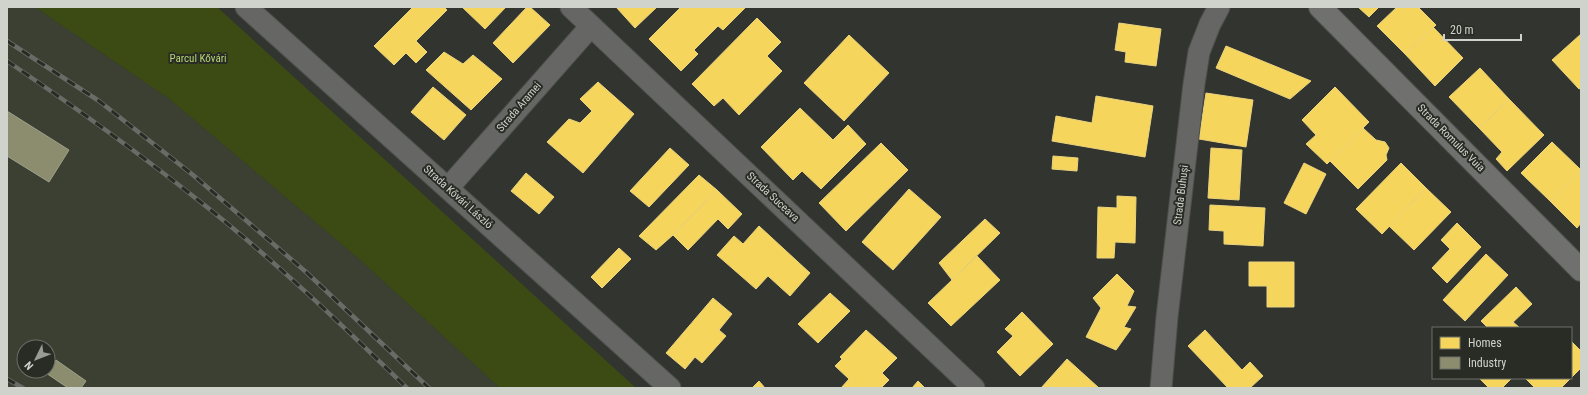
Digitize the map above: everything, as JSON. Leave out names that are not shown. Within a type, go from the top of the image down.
[{"type":"street","name":"Strada Kővári László","points":[[246,7],[670,388]]},
{"type":"street","name":"Strada Suceava","points":[[571,7],[974,388]]},
{"type":"street","name":"Strada Buhuși","points":[[1160,388],[1194,84],[1199,52],[1210,24],[1219,7]]},
{"type":"street","name":"Strada Romulus Vuia","points":[[1320,7],[1581,270]]},
{"type":"street","name":"Strada Aramei","points":[[448,188],[591,26]]},
{"type":"shaded area","points":[[7,7],[35,7],[168,98],[358,258],[500,388],[7,388]]},
{"type":"green space","name":"Parcul Kővári","points":[[35,7],[217,7],[636,388],[500,388],[358,258],[168,98]]},
{"type":"building: Homes","points":[[413,7],[444,7],[447,10],[416,41],[427,52],[416,63],[406,53],[394,65],[374,46]]},
{"type":"building: Homes","points":[[462,7],[506,7],[485,29]]},
{"type":"building: Homes","points":[[527,7],[530,7],[550,25],[513,63],[493,43]]},
{"type":"building: Homes","points":[[616,7],[657,7],[635,28]]},
{"type":"building: Homes","points":[[681,7],[746,7],[723,30],[718,26],[694,50],[698,54],[681,71],[649,39]]},
{"type":"building: Homes","points":[[1358,7],[1379,7],[1369,17]]},
{"type":"building: Homes","points":[[1397,7],[1418,7],[1436,25],[1405,54],[1377,26]]},
{"type":"building: Homes","points":[[757,18],[781,42],[767,56],[782,71],[739,115],[723,98],[714,106],[692,84]]},
{"type":"building: Homes","points":[[1119,23],[1161,29],[1156,66],[1125,62],[1126,52],[1115,50]]},
{"type":"building: Homes","points":[[1433,27],[1463,58],[1435,86],[1405,54]]},
{"type":"building: Homes","points":[[1581,34],[1581,88],[1579,89],[1552,60]]},
{"type":"building: Homes","points":[[849,35],[889,73],[844,121],[804,83]]},
{"type":"building: Homes","points":[[1226,46],[1311,81],[1290,99],[1216,68]]},
{"type":"building: Homes","points":[[444,52],[463,64],[473,55],[502,79],[471,110],[426,70]]},
{"type":"building: Homes","points":[[1480,68],[1509,99],[1479,128],[1449,97]]},
{"type":"building: Homes","points":[[598,82],[634,114],[583,173],[547,142],[569,119],[580,123],[592,111],[580,99]]},
{"type":"building: Homes","points":[[433,87],[466,115],[444,140],[411,112]]},
{"type":"building: Homes","points":[[1335,87],[1369,122],[1327,164],[1306,144],[1316,135],[1302,120]]},
{"type":"building: Homes","points":[[1206,93],[1253,100],[1246,147],[1199,139]]},
{"type":"building: Homes","points":[[1096,96],[1153,106],[1145,157],[1052,141],[1056,116],[1092,123]]},
{"type":"building: Homes","points":[[1509,99],[1544,135],[1507,171],[1496,159],[1502,152],[1479,128]]},
{"type":"building: Homes","points":[[800,108],[833,140],[848,125],[866,144],[821,189],[802,171],[793,180],[761,147]]},
{"type":"building: Homes","points":[[1363,128],[1376,140],[1385,142],[1389,148],[1386,155],[1387,160],[1358,189],[1330,161]]},
{"type":"building: Homes","points":[[1552,142],[1581,170],[1550,201],[1521,173]]},
{"type":"building: Homes","points":[[881,143],[908,170],[846,231],[819,203]]},
{"type":"building: Homes","points":[[670,148],[689,165],[649,207],[630,191]]},
{"type":"building: Homes","points":[[1211,148],[1242,150],[1239,200],[1208,198]]},
{"type":"building: Homes","points":[[1053,156],[1078,158],[1077,171],[1052,169]]},
{"type":"building: Homes","points":[[1304,163],[1326,174],[1306,214],[1284,203]]},
{"type":"building: Homes","points":[[1401,163],[1426,188],[1382,234],[1356,209]]},
{"type":"building: Homes","points":[[1581,170],[1581,223],[1577,228],[1550,201]]},
{"type":"building: Homes","points":[[526,173],[554,197],[539,214],[511,191]]},
{"type":"building: Homes","points":[[699,175],[717,190],[673,235],[656,250],[639,236]]},
{"type":"building: Homes","points":[[1426,188],[1451,212],[1414,250],[1389,226]]},
{"type":"building: Homes","points":[[909,189],[941,217],[893,270],[862,242]]},
{"type":"building: Homes","points":[[717,190],[742,214],[728,229],[718,219],[688,250],[673,235]]},
{"type":"building: Homes","points":[[1117,196],[1136,197],[1135,243],[1115,242],[1114,258],[1097,258],[1098,207],[1117,208]]},
{"type":"building: Homes","points":[[1210,205],[1265,208],[1263,246],[1224,244],[1224,231],[1209,230]]},
{"type":"building: Homes","points":[[985,219],[1000,233],[952,280],[939,263]]},
{"type":"building: Homes","points":[[1457,223],[1481,247],[1447,283],[1432,268],[1450,249],[1441,240]]},
{"type":"building: Homes","points":[[759,226],[810,273],[790,296],[768,276],[756,289],[717,255],[734,236],[743,244]]},
{"type":"building: Homes","points":[[619,248],[631,259],[602,288],[591,277]]},
{"type":"building: Homes","points":[[1486,254],[1508,275],[1465,321],[1443,300]]},
{"type":"building: Homes","points":[[977,256],[1000,280],[951,326],[928,303]]},
{"type":"building: Homes","points":[[1249,262],[1294,262],[1294,307],[1267,307],[1267,286],[1249,286]]},
{"type":"building: Homes","points":[[1117,274],[1134,291],[1127,306],[1136,307],[1124,327],[1131,329],[1116,350],[1086,337],[1101,308],[1093,298]]},
{"type":"building: Homes","points":[[1516,287],[1532,304],[1508,327],[1487,327],[1481,321]]},
{"type":"building: Homes","points":[[830,293],[850,311],[818,343],[798,324]]},
{"type":"building: Homes","points":[[713,298],[732,314],[719,330],[726,336],[702,363],[695,357],[685,369],[666,353]]},
{"type":"building: Homes","points":[[1022,312],[1053,344],[1020,376],[997,352],[1013,336],[1005,329]]},
{"type":"building: Homes","points":[[1513,322],[1519,327],[1508,327]]},
{"type":"building: Homes","points":[[866,330],[897,358],[882,373],[889,380],[881,388],[841,388],[849,379],[835,366],[842,359],[840,357]]},
{"type":"building: Homes","points":[[1205,330],[1242,370],[1250,362],[1263,376],[1250,388],[1228,388],[1188,346]]},
{"type":"building: Homes","points":[[1572,342],[1581,351],[1581,368],[1572,377]]},
{"type":"building: Homes","points":[[1067,359],[1099,388],[1041,388]]},
{"type":"building: Homes","points":[[1480,379],[1511,379],[1502,388],[1489,388]]},
{"type":"building: Homes","points":[[1526,379],[1570,379],[1561,388],[1535,388]]},
{"type":"building: Homes","points":[[759,381],[765,388],[752,388]]},
{"type":"building: Homes","points":[[918,381],[925,388],[912,388]]},
{"type":"building: Industry","points":[[7,111],[69,150],[49,182],[7,156]]},
{"type":"building: Industry","points":[[56,360],[86,381],[81,388],[68,388],[55,379]]},
{"type":"railway","points":[[7,41],[99,101],[193,175],[306,272],[429,388]]},
{"type":"railway","points":[[7,61],[80,111],[175,182],[225,222],[305,291],[407,388]]},
{"type":"railway","points":[[7,379],[23,388]]}]
